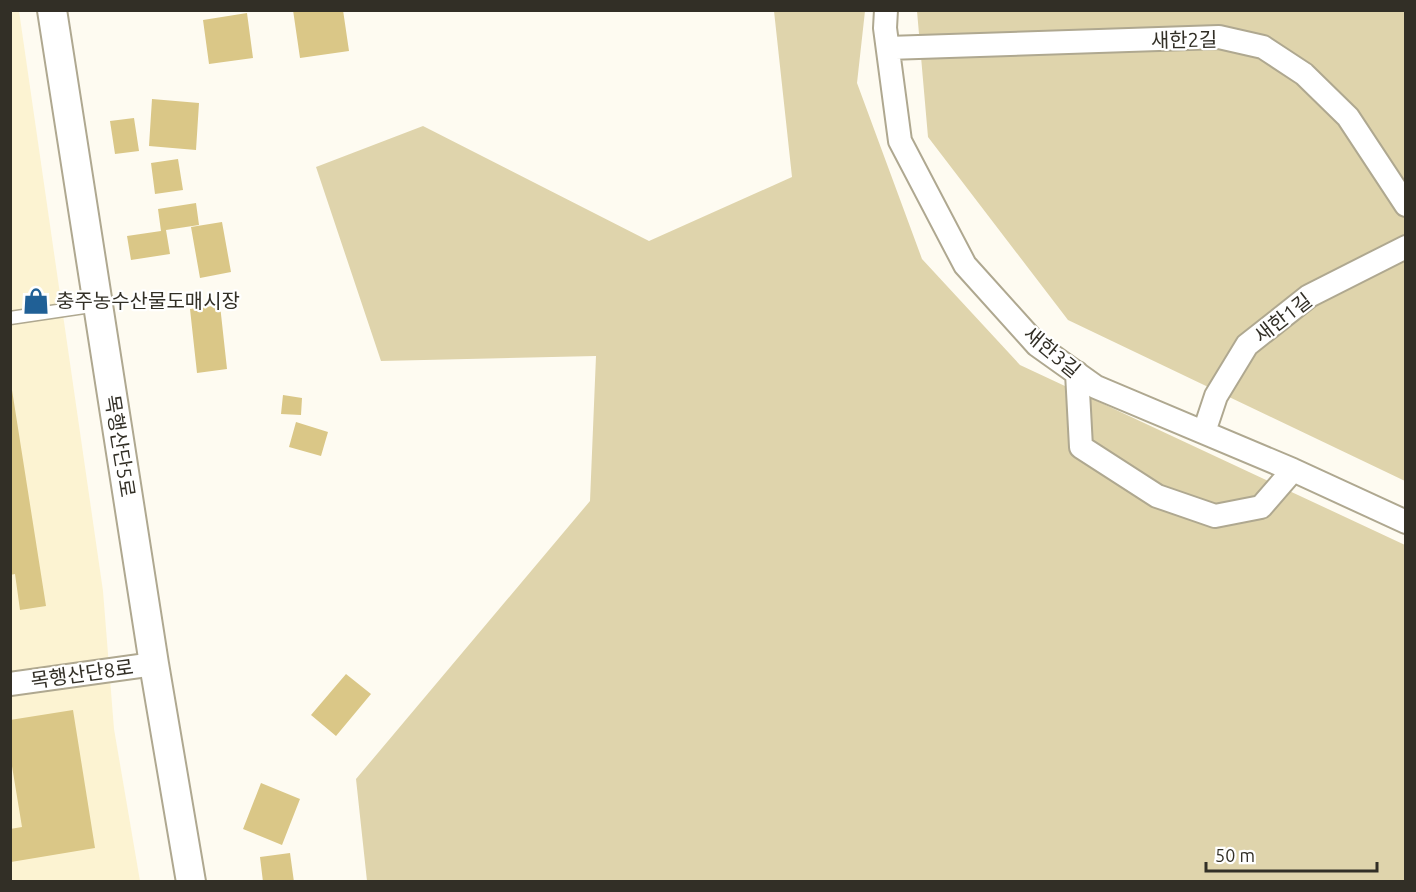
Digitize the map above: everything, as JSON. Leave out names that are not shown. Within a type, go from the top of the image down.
[{"type":"street","name":"목행산단5로","points":[[52,10],[190,882]]},
{"type":"street","name":"새한3길","points":[[886,10],[885,28],[900,141],[965,265],[1037,345],[1096,387],[1293,470],[1406,522]]},
{"type":"street","name":"새한2길","points":[[888,48],[1219,38],[1263,47],[1304,74],[1348,117],[1406,205]]},
{"type":"street","name":"새한1길","points":[[1204,432],[1216,396],[1247,345],[1309,296],[1406,246]]},
{"type":"street","points":[[1077,373],[1081,447],[1157,496],[1215,516],[1261,507],[1293,470]]},
{"type":"street","name":"목행산단8로","points":[[10,684],[154,664]]},
{"type":"lane","points":[[10,318],[98,305]]},
{"type":"shaded area","name":"충주농수산물도매시장","points":[[10,11],[19,11],[103,591],[114,729],[140,881],[11,881]]},
{"type":"shaded area","points":[[774,11],[865,11],[857,83],[922,259],[1020,365],[1405,545],[1405,881],[367,881],[356,779],[590,501],[596,356],[381,361],[316,167],[423,126],[649,241],[792,177]]},
{"type":"shaded area","points":[[917,11],[1405,11],[1405,481],[1068,320],[928,137]]},
{"type":"building","points":[[293,10],[343,10],[349,51],[300,58]]},
{"type":"building","points":[[247,13],[253,58],[209,64],[203,20]]},
{"type":"building","points":[[152,99],[199,103],[196,150],[149,146]]},
{"type":"building","points":[[134,118],[139,151],[115,154],[110,121]]},
{"type":"building","points":[[178,159],[183,190],[155,194],[151,163]]},
{"type":"building","points":[[196,203],[199,225],[166,230],[170,254],[131,260],[127,236],[161,231],[158,209]]},
{"type":"building","points":[[222,222],[231,272],[200,278],[191,227]]},
{"type":"building","points":[[220,305],[227,369],[197,373],[190,309]]},
{"type":"building","points":[[10,390],[12,390],[46,606],[20,610],[15,574],[10,575]]},
{"type":"building","points":[[283,395],[302,398],[301,415],[281,414]]},
{"type":"building","points":[[296,422],[328,432],[321,456],[289,447]]},
{"type":"building","points":[[346,674],[371,694],[336,736],[311,715]]},
{"type":"building","points":[[73,710],[95,848],[11,862],[10,829],[22,827],[10,754],[10,720]]},
{"type":"building","points":[[261,783],[300,799],[282,845],[243,829]]},
{"type":"building","points":[[290,853],[294,882],[263,882],[260,857]]},
{"type":"place","name":"충주농수산물도매시장","points":[[36,301]]}]
